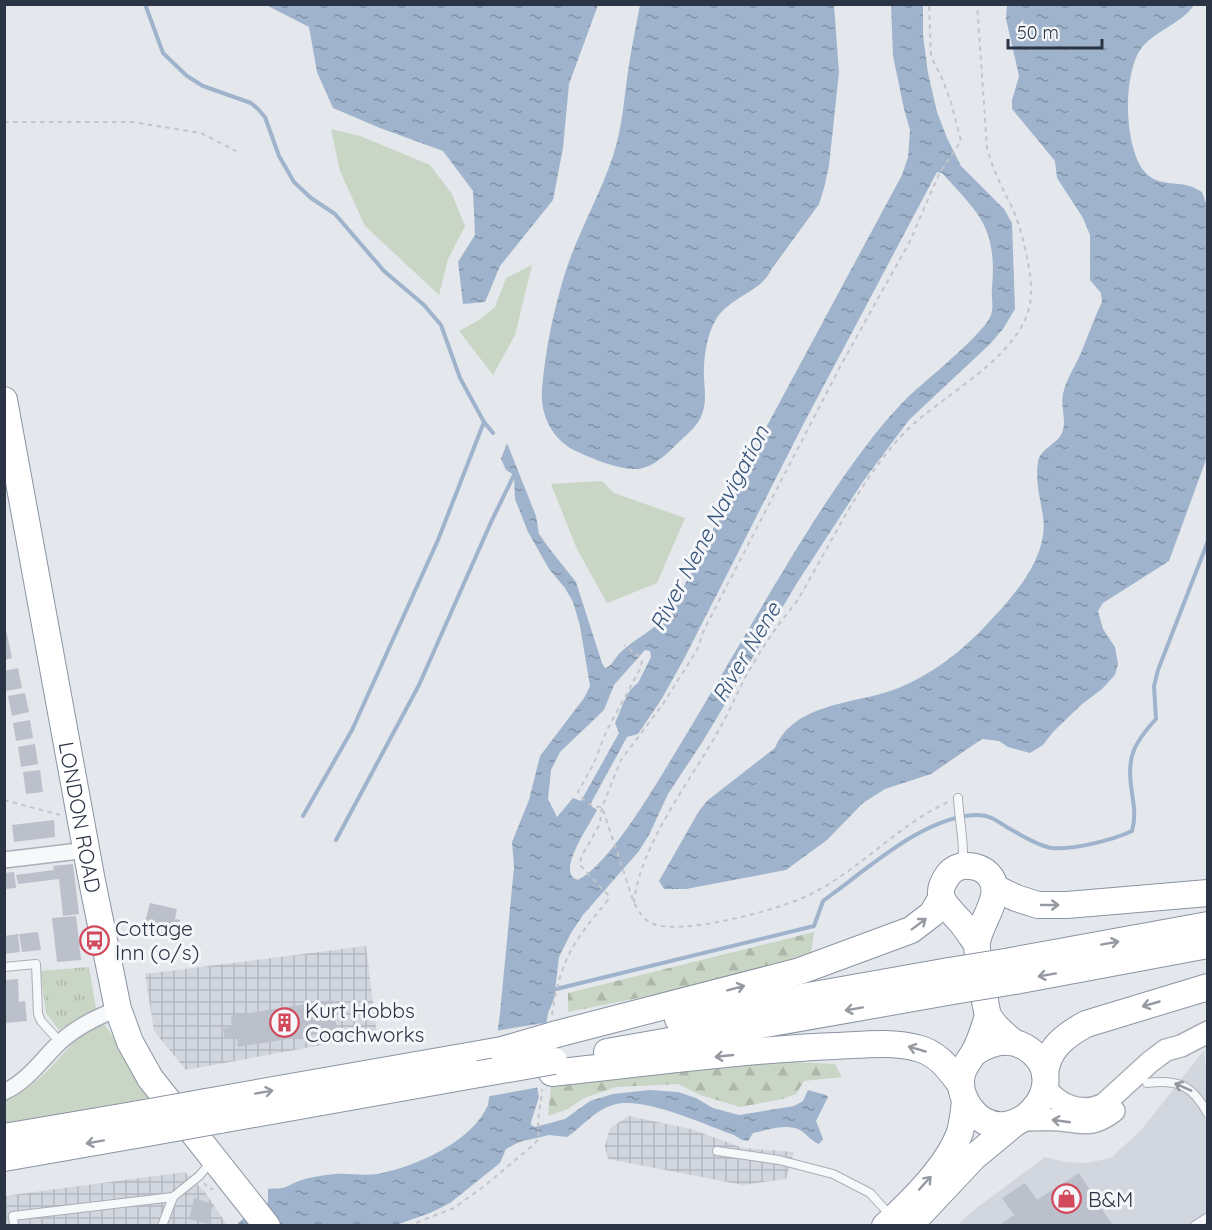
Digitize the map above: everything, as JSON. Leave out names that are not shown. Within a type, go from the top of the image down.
[{"type":"highway","name":"LONDON ROAD","points":[[4,400],[118,1009],[130,1042],[150,1078],[267,1226]]},
{"type":"highway","points":[[213,1111],[354,1097],[485,1065],[555,1052],[800,971],[911,930],[932,914],[941,899],[944,881],[951,871],[963,866],[975,866],[985,871],[992,879],[994,888],[993,901],[976,943]]},
{"type":"highway","points":[[994,888],[1016,898],[1038,904],[1067,905],[1208,893]]},
{"type":"highway","points":[[941,899],[976,943],[988,1016],[1013,1042]]},
{"type":"highway","points":[[1013,971],[1208,925]]},
{"type":"highway","points":[[4,1158],[146,1123],[213,1111],[485,1065],[951,981],[1208,945]]},
{"type":"highway","points":[[896,1223],[974,1157],[1034,1112],[1042,1100],[1046,1064],[1051,1052],[1071,1032],[1086,1024],[1208,987]]},
{"type":"highway","points":[[896,1223],[943,1164],[959,1133],[963,1119],[962,1073],[974,1053],[988,1016]]},
{"type":"highway","points":[[974,1053],[999,1041],[1013,1042],[1025,1047],[1035,1056],[1045,1080]]},
{"type":"highway","points":[[555,1052],[886,1044],[917,1048],[940,1059],[976,1114],[991,1123],[1003,1125],[1019,1122]]},
{"type":"highway","points":[[4,1137],[146,1123]]},
{"type":"main road","points":[[1045,1080],[1058,1101],[1078,1108],[1097,1108],[1166,1050],[1181,1046],[1208,1032]]},
{"type":"main road","points":[[1019,1122],[1062,1120],[1085,1124],[1096,1123],[1115,1111],[1172,1062],[1181,1046]]},
{"type":"street","points":[[4,860],[87,850]]},
{"type":"street","points":[[4,1092],[16,1086],[60,1042],[89,1021],[118,1009]]},
{"type":"lane","points":[[958,798],[959,819],[964,841],[963,866]]},
{"type":"lane","points":[[4,966],[36,964],[41,1021],[60,1042]]},
{"type":"lane","points":[[1147,1083],[1166,1080],[1190,1088],[1208,1114]]},
{"type":"lane","points":[[717,1150],[779,1160],[833,1174],[870,1193],[896,1223]]},
{"type":"lane","points":[[162,1226],[173,1197],[199,1176],[214,1158]]},
{"type":"lane","points":[[14,1226],[13,1216],[173,1197]]},
{"type":"lane","points":[[1194,1226],[1208,1217]]},
{"type":"path","points":[[557,994],[559,978],[566,957],[579,935],[608,900],[608,895],[580,865],[581,857],[600,824],[602,807],[621,760],[663,704],[697,650],[704,630],[769,502],[910,241],[939,174],[961,141],[951,102],[931,57],[929,4]]},
{"type":"path","points":[[634,903],[636,883],[675,801],[722,726],[746,677],[780,622],[795,604],[867,481],[905,432],[922,416],[982,371],[1011,340],[1026,316],[1031,292],[1023,244],[1012,209],[991,164],[987,148],[976,4]]},
{"type":"path","points":[[4,122],[132,122],[201,133],[236,151]]},
{"type":"path","points":[[602,807],[597,807],[582,799],[578,792],[594,763],[606,732],[640,669],[641,658],[624,645]]},
{"type":"path","points":[[602,807],[634,903],[641,916],[652,924],[668,928],[751,915],[788,904],[820,889],[867,858],[916,820],[933,809],[958,798]]},
{"type":"path","points":[[4,800],[70,818]]},
{"type":"path","points":[[408,1226],[454,1208],[483,1187],[539,1139],[537,1123]]},
{"type":"shaded area","points":[[366,946],[377,1035],[186,1070],[154,1031],[145,974]]},
{"type":"shaded area","points":[[1204,1050],[1208,1092],[1207,1225],[956,1226],[1045,1157],[1065,1162],[1086,1163],[1111,1158],[1143,1128]]},
{"type":"shaded area","points":[[629,1116],[691,1129],[743,1148],[794,1152],[786,1179],[743,1185],[608,1159],[605,1146],[610,1128]]},
{"type":"shaded area","points":[[185,1172],[205,1192],[227,1225],[5,1225],[4,1196]]},
{"type":"green space","points":[[331,129],[360,136],[430,165],[452,194],[465,226],[448,259],[439,295],[365,226],[340,171]]},
{"type":"green space","points":[[532,265],[515,335],[493,375],[459,331],[479,320],[495,307],[506,278]]},
{"type":"green space","points":[[602,481],[614,493],[685,518],[657,583],[607,603],[577,549],[551,484]]},
{"type":"green space","points":[[814,932],[811,954],[678,990],[568,1012],[568,993]]},
{"type":"green space","points":[[89,967],[96,1009],[59,1030],[46,1013],[40,971]]},
{"type":"green space","points":[[105,1025],[132,1065],[149,1098],[5,1124],[5,1100],[36,1082],[77,1039]]},
{"type":"green space","points":[[792,1062],[835,1064],[842,1077],[804,1081],[796,1094],[740,1107],[700,1095],[678,1084],[616,1087],[584,1098],[568,1109],[548,1116],[551,1086],[671,1071]]},
{"type":"water","points":[[266,5],[598,5],[569,84],[563,148],[553,200],[500,266],[485,302],[463,304],[458,262],[475,235],[473,191],[443,151],[333,108],[317,72],[309,27]]},
{"type":"water","points":[[640,5],[834,5],[839,72],[829,166],[819,204],[766,278],[726,308],[713,325],[705,352],[705,402],[698,422],[689,433],[653,464],[643,468],[628,469],[578,452],[562,441],[550,427],[546,418],[542,390],[551,329],[566,270],[616,146]]},
{"type":"water","name":"River Nene","points":[[891,5],[923,5],[923,35],[928,73],[937,112],[947,138],[961,166],[1004,209],[1012,223],[1015,309],[1003,329],[990,344],[909,420],[864,480],[797,583],[703,741],[668,794],[639,851],[583,915],[571,933],[559,957],[554,999],[548,1013],[537,1087],[539,1097],[531,1122],[531,1125],[535,1127],[565,1119],[590,1101],[613,1094],[650,1090],[678,1092],[696,1098],[713,1108],[739,1115],[794,1106],[803,1101],[808,1090],[828,1097],[816,1121],[823,1139],[819,1144],[800,1130],[783,1127],[753,1133],[748,1141],[742,1140],[673,1112],[625,1103],[606,1107],[567,1137],[549,1135],[519,1142],[506,1149],[500,1163],[450,1203],[396,1225],[236,1226],[268,1202],[268,1189],[284,1187],[312,1177],[326,1175],[377,1174],[425,1159],[441,1151],[469,1130],[488,1105],[500,1013],[514,867],[512,842],[529,800],[540,756],[584,698],[590,686],[580,626],[573,602],[549,569],[528,532],[515,499],[514,475],[506,470],[501,459],[507,443],[536,516],[539,534],[576,582],[605,668],[611,665],[625,649],[661,622],[673,608],[742,472],[902,175],[908,157],[910,130],[893,56]],"holes":[[[937,172],[942,173],[967,200],[983,223],[988,236],[993,267],[991,315],[966,345],[894,411],[858,457],[795,551],[640,809],[603,859],[578,880],[572,876],[570,868],[576,848],[597,810],[590,805],[627,737],[638,734],[661,700],[684,659],[804,423]],[[645,650],[650,651],[651,657],[638,683],[627,696],[615,723],[619,733],[581,801],[573,798],[557,817],[548,799],[551,770],[560,752],[604,710],[614,685]]]},
{"type":"water","points":[[1007,5],[1194,5],[1183,17],[1144,45],[1131,73],[1128,112],[1134,150],[1140,166],[1153,179],[1191,186],[1202,192],[1207,206],[1207,457],[1169,561],[1103,603],[1098,611],[1103,629],[1115,647],[1118,664],[1115,675],[1053,732],[1043,745],[1030,753],[1008,747],[999,741],[982,739],[931,774],[885,789],[863,803],[827,840],[786,870],[686,889],[664,889],[659,881],[699,811],[708,800],[775,748],[784,733],[796,722],[826,707],[893,690],[920,678],[945,662],[969,643],[1019,587],[1041,546],[1043,516],[1037,482],[1039,458],[1061,435],[1064,420],[1062,399],[1064,389],[1102,302],[1101,293],[1090,280],[1090,235],[1083,218],[1057,178],[1055,161],[1012,109],[1012,100],[1019,76],[1006,19]]},
{"type":"pier","points":[[550,1022],[540,1087],[485,1097],[495,1031]]},
{"type":"building","points":[[4,620],[12,658],[4,660]]},
{"type":"building","points":[[18,668],[22,688],[6,691],[4,671]]},
{"type":"building","points":[[25,693],[29,712],[12,716],[8,696]]},
{"type":"building","points":[[30,720],[33,738],[16,741],[13,723]]},
{"type":"building","points":[[35,744],[38,764],[21,767],[18,747]]},
{"type":"building","points":[[40,770],[43,792],[26,794],[23,772]]},
{"type":"building","points":[[54,820],[55,837],[14,842],[12,825]]},
{"type":"building","points":[[73,864],[79,914],[63,916],[59,879],[18,884],[16,875],[54,870],[53,866]]},
{"type":"building","points":[[14,872],[16,888],[4,889],[4,873]]},
{"type":"building","points":[[150,903],[177,909],[175,919],[180,920],[178,930],[145,922]]},
{"type":"building","points":[[76,916],[81,960],[57,962],[52,918]]},
{"type":"building","points":[[38,932],[41,950],[22,952],[19,934]]},
{"type":"building","points":[[18,934],[20,952],[4,954],[4,936]]},
{"type":"building","points":[[18,979],[19,1002],[25,1001],[27,1021],[5,1023],[5,980]]},
{"type":"building","name":"Kurt Hobbs Coachworks","points":[[332,1000],[337,1031],[238,1047],[237,1037],[225,1039],[223,1028],[232,1027],[231,1016]]},
{"type":"building","name":"B&M","points":[[1079,1173],[1113,1226],[998,1226],[1014,1215],[1002,1198],[1025,1183],[1037,1200]]},
{"type":"building","points":[[194,1198],[213,1204],[208,1224],[189,1219]]},
{"type":"waterway","points":[[145,4],[163,53],[187,76],[203,86],[251,103],[258,109],[265,117],[279,156],[294,182],[311,198],[335,214],[384,271],[424,305],[441,325],[460,378],[484,422],[493,433]]},
{"type":"waterway","points":[[303,816],[352,730],[438,540],[484,422]]},
{"type":"waterway","points":[[336,840],[419,685],[514,475]]},
{"type":"waterway","points":[[552,990],[814,926],[823,901],[864,870],[900,844],[939,823],[959,817],[987,816],[1041,845],[1052,848],[1093,844],[1132,831],[1134,812],[1130,770],[1133,752],[1156,719],[1154,686],[1158,670],[1208,541]]},
{"type":"place","name":"Cottage Inn (o/s)","points":[[94,940]]},
{"type":"place","name":"Kurt Hobbs Coachworks","points":[[284,1022]]},
{"type":"place","name":"B&M","points":[[1067,1199]]},
{"type":"water label","name":"River Nene Navigation","points":[[709,528]]}]
